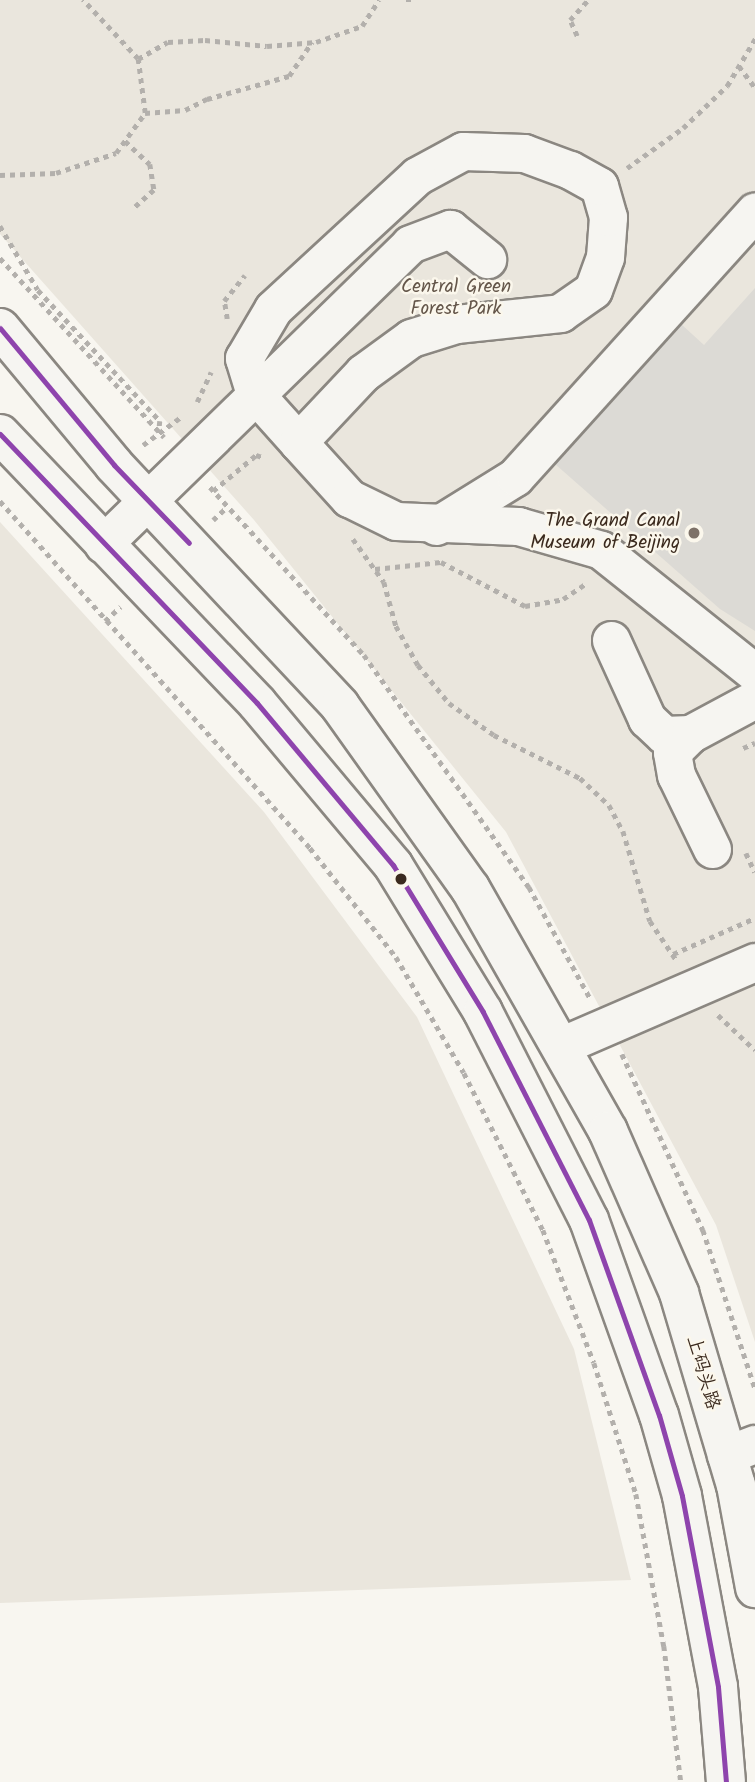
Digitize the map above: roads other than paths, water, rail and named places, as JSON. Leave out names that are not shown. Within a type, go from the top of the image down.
[{"type":"main road","name":"上码头路","points":[[0,328],[146,498],[340,706],[470,888],[563,1045],[608,1131],[678,1293],[741,1449],[755,1588]]},
{"type":"main road","points":[[0,434],[257,703],[393,866],[483,1012],[583,1208],[659,1415],[682,1496],[718,1687],[726,1782]]},
{"type":"street","points":[[287,452],[363,373],[411,338],[456,324],[560,313],[593,290],[606,257],[608,217],[599,186],[524,153],[463,151],[417,176],[273,309],[244,358],[255,394],[287,452],[349,498],[396,521],[436,526],[518,526],[601,550],[755,673]]},
{"type":"street","points":[[436,526],[515,477],[755,211]]},
{"type":"street","points":[[103,544],[146,498],[410,244],[450,229],[487,259]]},
{"type":"street","points":[[611,640],[647,719],[664,735],[690,734]]},
{"type":"street","points":[[728,848],[677,775],[672,752],[690,734],[755,699]]},
{"type":"street","points":[[563,1045],[755,962]]},
{"type":"place","name":"The Grand Canal Museum of Beijing","points":[[694,533]]},
{"type":"park label","name":"Central Green Forest Park","points":[[456,299]]}]
